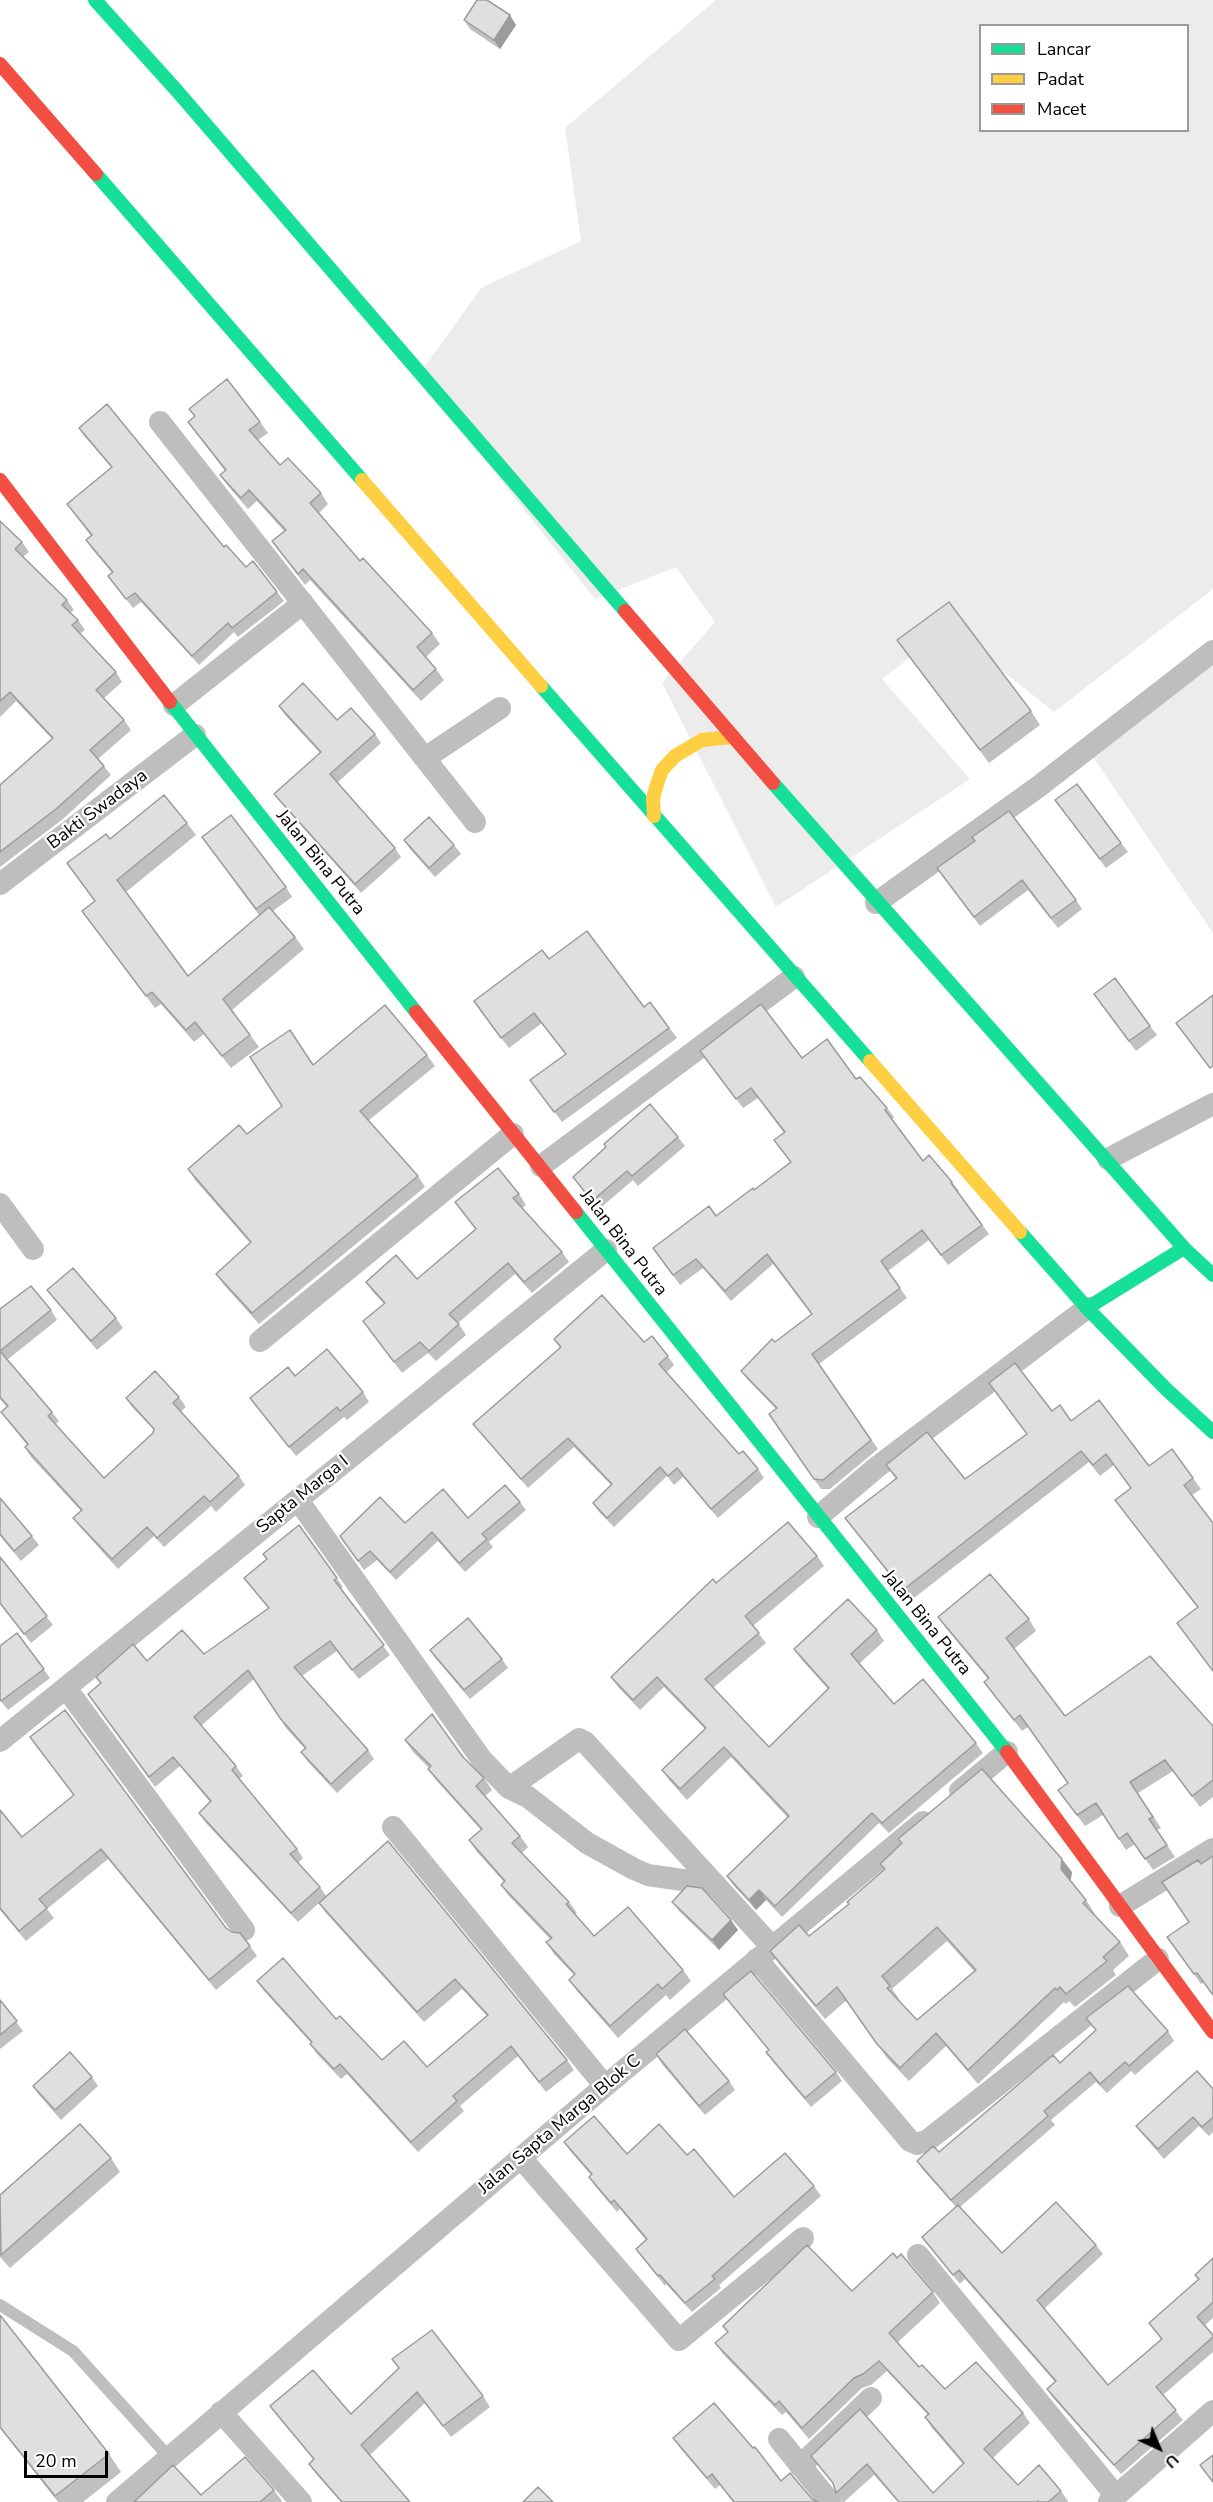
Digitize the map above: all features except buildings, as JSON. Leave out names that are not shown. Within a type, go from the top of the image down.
[{"type":"main road","points":[[95,0],[178,92],[876,903],[1108,1159],[1184,1248],[1213,1275]]},
{"type":"main road","points":[[0,64],[794,977],[1087,1308],[1166,1389],[1213,1432]]},
{"type":"main road","name":"Jalan Bina Putra","points":[[0,480],[195,735],[1007,1752],[1213,2032]]},
{"type":"main road","points":[[654,816],[653,799],[656,787],[662,770],[675,756],[702,740],[733,737]]},
{"type":"main road","points":[[1087,1308],[1184,1248]]},
{"type":"street","points":[[160,423],[475,822]]},
{"type":"street","points":[[174,705],[303,603]]},
{"type":"street","points":[[876,903],[1038,787],[1213,651]]},
{"type":"street","points":[[425,758],[500,708]]},
{"type":"street","name":"Bakti Swadaya","points":[[0,884],[195,735]]},
{"type":"street","points":[[540,1166],[794,977]]},
{"type":"street","points":[[1108,1159],[1213,1104]]},
{"type":"street","points":[[260,1341],[513,1134]]},
{"type":"street","points":[[0,1204],[33,1249]]},
{"type":"street","name":"Sapta Marga I","points":[[0,1741],[606,1250]]},
{"type":"street","points":[[818,1517],[877,1467],[1087,1308]]},
{"type":"street","points":[[298,1500],[482,1760],[508,1788],[528,1797],[587,1843],[634,1869],[648,1875],[716,1885]]},
{"type":"street","points":[[66,1688],[244,1930]]},
{"type":"street","points":[[508,1788],[579,1739],[585,1742],[716,1885],[764,1953],[910,2140],[916,2144],[928,2140],[1158,1959]]},
{"type":"street","name":"Jalan Sapta Marga Blok C","points":[[117,2502],[605,2086],[1007,1752]]},
{"type":"street","points":[[393,1827],[605,2086]]},
{"type":"street","points":[[1120,1906],[1213,1848]]},
{"type":"street","points":[[521,2158],[680,2340],[803,2238]]},
{"type":"street","points":[[918,2255],[1112,2499],[1213,2411]]},
{"type":"street","points":[[800,2466],[871,2398]]},
{"type":"street","points":[[221,2412],[301,2502]]},
{"type":"street","points":[[779,2439],[830,2502]]},
{"type":"lane","points":[[0,2305],[74,2351],[169,2457]]},
{"type":"shaded area","points":[[716,0],[1213,0],[1213,589],[1054,712],[949,628],[882,679],[970,779],[776,907],[662,683],[715,622],[676,567],[595,599],[418,376],[481,288],[581,241],[565,128]]},
{"type":"shaded area","points":[[1213,648],[1213,933],[1082,741]]},
{"type":"traffic: fast","points":[[95,0],[178,92],[625,611]]},
{"type":"traffic: fast","points":[[96,174],[362,480]]},
{"type":"traffic: fast","points":[[541,686],[870,1061]]},
{"type":"traffic: fast","points":[[170,702],[416,1012]]},
{"type":"traffic: fast","points":[[773,783],[1184,1248],[1213,1275]]},
{"type":"traffic: fast","points":[[576,1212],[1007,1752]]},
{"type":"traffic: fast","points":[[1020,1232],[1087,1308],[1166,1389],[1213,1432]]},
{"type":"traffic: fast","points":[[1087,1308],[1184,1248]]},
{"type":"traffic: slow","points":[[362,480],[541,686]]},
{"type":"traffic: slow","points":[[654,816],[653,799],[656,787],[662,770],[675,756],[702,740],[733,737]]},
{"type":"traffic: slow","points":[[870,1061],[1020,1232]]},
{"type":"traffic: jam","points":[[0,64],[96,174]]},
{"type":"traffic: jam","points":[[0,480],[170,702]]},
{"type":"traffic: jam","points":[[625,611],[773,783]]},
{"type":"traffic: jam","points":[[416,1012],[576,1212]]},
{"type":"traffic: jam","points":[[1007,1752],[1213,2032]]}]
